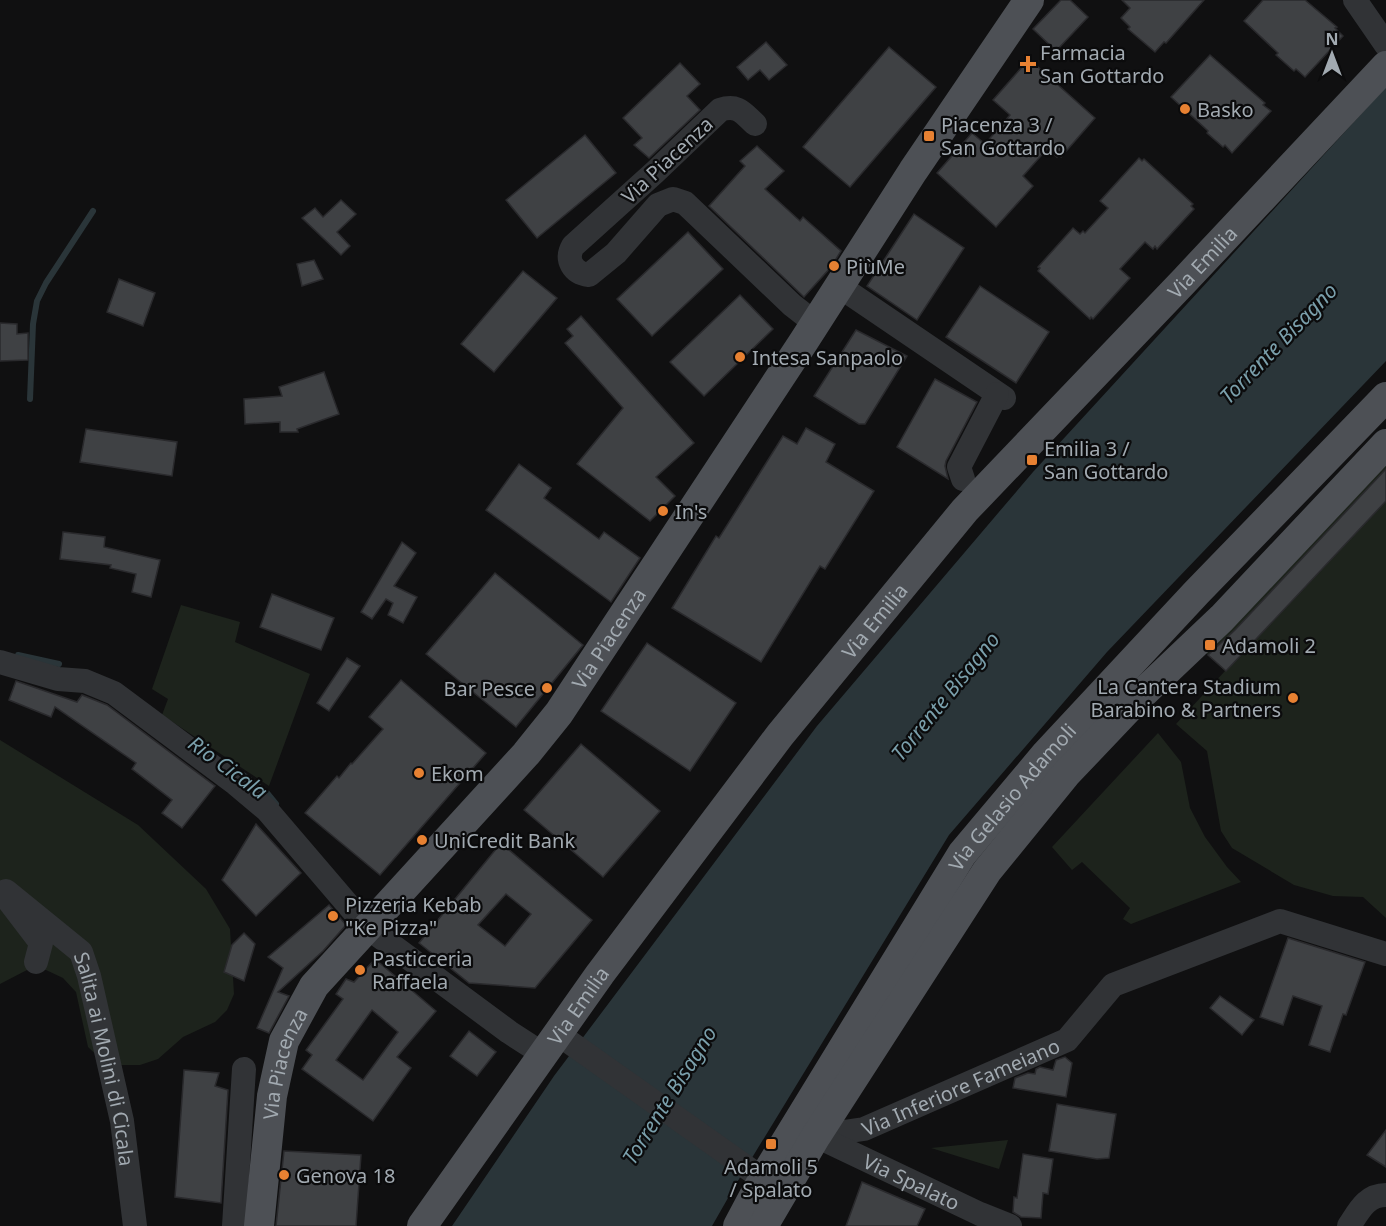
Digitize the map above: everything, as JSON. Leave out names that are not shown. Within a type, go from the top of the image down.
[{"type":"main road","name":"Via Piacenza","points":[[259,1226],[272,1096],[284,1041],[314,986],[526,754],[559,713],[913,171],[1029,0]]},
{"type":"main road","name":"Via Emilia","points":[[422,1226],[559,1045],[600,974],[780,735],[965,510],[1386,66]]},
{"type":"main road","name":"Via Gelasio Adamoli","points":[[738,1226],[756,1175],[962,854],[1046,754],[1197,592],[1386,398]]},
{"type":"main road","name":"Via Gelasio Adamoli","points":[[763,1226],[816,1137],[987,871],[1066,774],[1143,693],[1222,618],[1386,444]]},
{"type":"street","points":[[1355,0],[1386,45]]},
{"type":"street","name":"Via Piacenza","points":[[756,124],[740,110],[730,106],[720,110],[573,246],[570,251],[570,263],[578,272],[589,275],[616,253],[658,205],[673,199],[685,203],[792,305],[815,323]]},
{"type":"street","points":[[839,286],[1000,396],[959,467],[963,479]]},
{"type":"street","points":[[0,662],[58,679],[85,681],[114,693],[236,784],[267,810],[367,927],[509,1032],[559,1045],[756,1175]]},
{"type":"street","name":"Salita ai Molini di Cicala","points":[[3,888],[6,897],[41,943],[36,962]]},
{"type":"street","name":"Salita ai Molini di Cicala","points":[[3,888],[81,952],[89,976],[122,1121],[135,1226]]},
{"type":"street","name":"Via Inferiore Fameiano","points":[[816,1137],[864,1129],[1067,1040],[1113,985],[1280,921],[1386,954]]},
{"type":"street","name":"Via Piacenza","points":[[234,1226],[244,1069]]},
{"type":"street","name":"Via Spalato","points":[[816,1137],[1010,1226]]},
{"type":"street","points":[[1349,1226],[1369,1199],[1376,1195],[1386,1195]]},
{"type":"shaded area","name":"La Cantera Stadium Barabino & Partners","points":[[1386,464],[1386,918],[1363,897],[1333,896],[1294,885],[1232,848],[1221,831],[1207,751],[1176,724],[1225,671],[1206,653]]},
{"type":"shaded area","points":[[181,605],[240,622],[235,642],[310,674],[269,786],[162,715],[168,699],[152,689]]},
{"type":"shaded area","points":[[1158,733],[1181,762],[1190,808],[1205,837],[1241,882],[1131,924],[1123,919],[1130,908],[1082,862],[1072,870],[1052,847]]},
{"type":"shaded area","points":[[0,740],[138,825],[206,889],[230,929],[234,994],[227,1010],[215,1022],[183,1037],[158,1059],[140,1065],[122,1065],[103,1061],[88,1047],[76,992],[63,978],[46,970],[27,970],[0,984]]},
{"type":"shaded area","points":[[1008,1140],[999,1169],[931,1148]]},
{"type":"water","name":"Torrente Bisagno","points":[[1386,87],[1386,361],[1107,652],[949,835],[712,1226],[452,1226],[554,1076],[817,726],[1033,472]]},
{"type":"building","points":[[1061,0],[1070,0],[1088,17],[1056,51],[1033,29]]},
{"type":"building","points":[[1122,0],[1204,0],[1166,43],[1164,42],[1155,52],[1128,29],[1130,27],[1121,18],[1130,8]]},
{"type":"building","points":[[1263,0],[1305,0],[1337,27],[1335,28],[1343,36],[1305,77],[1296,69],[1294,71],[1276,55],[1278,53],[1244,21]]},
{"type":"building","points":[[766,42],[787,65],[769,80],[760,70],[748,80],[737,67]]},
{"type":"building","points":[[889,47],[936,87],[850,187],[803,147]]},
{"type":"building","points":[[1210,55],[1265,103],[1263,105],[1271,111],[1232,153],[1225,145],[1223,147],[1207,133],[1208,131],[1171,97]]},
{"type":"building","points":[[1029,59],[1095,118],[1061,157],[1058,155],[1057,157],[1047,149],[1023,176],[1033,186],[996,227],[937,173],[972,133],[985,144],[1010,115],[993,100]]},
{"type":"building","points":[[680,63],[700,84],[687,96],[700,110],[649,158],[634,145],[642,138],[623,118]]},
{"type":"building","points":[[585,135],[616,173],[537,238],[506,200]]},
{"type":"building","points":[[757,146],[784,171],[765,189],[800,221],[803,217],[841,251],[831,267],[804,297],[709,206],[745,166],[740,161]]},
{"type":"building","points":[[1139,158],[1142,161],[1144,159],[1193,204],[1191,206],[1194,209],[1157,249],[1155,246],[1153,249],[1145,242],[1120,269],[1130,278],[1093,319],[1091,317],[1090,319],[1038,271],[1040,268],[1038,267],[1073,228],[1080,234],[1083,231],[1085,233],[1108,208],[1100,201]]},
{"type":"building","points":[[341,200],[356,214],[337,232],[350,246],[341,255],[302,218],[315,208],[323,217]]},
{"type":"building","points":[[914,214],[964,248],[917,320],[867,286]]},
{"type":"building","points":[[688,232],[723,269],[652,336],[617,299]]},
{"type":"building","points":[[314,260],[323,279],[302,286],[297,264]]},
{"type":"building","points":[[523,271],[557,298],[494,372],[461,344]]},
{"type":"building","points":[[119,279],[155,293],[143,326],[107,312]]},
{"type":"building","points":[[980,286],[1049,332],[1016,383],[946,337]]},
{"type":"building","points":[[740,295],[773,329],[704,396],[670,362]]},
{"type":"building","points":[[581,316],[694,443],[656,477],[675,496],[650,521],[577,464],[623,408],[565,343],[573,336],[567,329]]},
{"type":"building","points":[[0,323],[17,324],[17,334],[28,333],[28,360],[0,361]]},
{"type":"building","points":[[856,330],[907,356],[865,424],[859,424],[814,396]]},
{"type":"building","points":[[324,372],[339,414],[297,429],[298,432],[280,432],[280,422],[245,424],[244,399],[282,396],[279,387]]},
{"type":"building","points":[[935,379],[977,402],[946,461],[948,479],[897,447]]},
{"type":"building","points":[[806,428],[835,444],[826,462],[874,491],[825,569],[820,566],[761,662],[672,608],[716,536],[719,538],[783,436],[797,444]]},
{"type":"building","points":[[86,429],[177,442],[172,476],[80,462]]},
{"type":"building","points":[[519,464],[551,488],[544,498],[599,539],[604,532],[640,558],[611,602],[486,510]]},
{"type":"building","points":[[1386,469],[1386,501],[1226,671],[1208,655],[1235,630]]},
{"type":"building","points":[[63,532],[105,537],[104,547],[160,560],[151,597],[132,592],[136,574],[110,568],[111,565],[60,559]]},
{"type":"building","points":[[402,542],[416,553],[394,586],[417,597],[403,623],[388,615],[393,603],[386,599],[372,619],[361,612]]},
{"type":"building","points":[[495,573],[583,645],[516,727],[426,654]]},
{"type":"building","points":[[272,594],[334,618],[321,650],[260,627]]},
{"type":"building","points":[[647,643],[736,703],[690,771],[601,711]]},
{"type":"building","points":[[347,658],[360,666],[329,711],[317,703]]},
{"type":"building","points":[[401,680],[486,753],[380,875],[305,813],[383,729],[369,717]]},
{"type":"building","points":[[16,681],[77,702],[82,695],[107,705],[215,786],[182,828],[162,813],[172,800],[132,769],[136,763],[55,707],[51,717],[9,700]]},
{"type":"building","points":[[581,744],[660,811],[603,877],[524,810]]},
{"type":"building","points":[[256,824],[301,873],[256,916],[222,880]]},
{"type":"building","points":[[501,843],[592,920],[535,988],[469,983],[419,943]],"holes":[[[506,894],[531,914],[505,946],[478,925]]]},
{"type":"building","points":[[329,905],[346,925],[323,951],[278,992],[289,996],[269,1033],[257,1028],[283,968],[268,957]]},
{"type":"building","points":[[244,933],[255,944],[244,981],[224,972],[232,945]]},
{"type":"building","points":[[1288,938],[1365,962],[1330,1052],[1309,1045],[1322,1006],[1293,996],[1283,1025],[1260,1017]]},
{"type":"building","points":[[375,959],[436,1011],[397,1057],[411,1068],[373,1121],[302,1069],[312,1055],[306,1050],[343,999],[336,994],[346,979],[354,982]],"holes":[[[372,1010],[398,1032],[363,1080],[336,1060]]]},
{"type":"building","points":[[1220,996],[1254,1020],[1242,1035],[1210,1008]]},
{"type":"building","points":[[469,1031],[496,1052],[477,1076],[450,1056]]},
{"type":"building","points":[[1065,1057],[1072,1063],[1066,1097],[1013,1088],[1015,1078],[1028,1073],[1035,1074],[1036,1069],[1040,1067],[1053,1070],[1056,1060]]},
{"type":"building","points":[[184,1070],[219,1073],[215,1086],[228,1090],[221,1203],[175,1197]]},
{"type":"building","points":[[1057,1104],[1116,1114],[1109,1158],[1097,1159],[1049,1151]]},
{"type":"building","points":[[1386,1130],[1386,1167],[1367,1155]]},
{"type":"building","points":[[284,1151],[361,1155],[356,1226],[276,1226]]},
{"type":"building","points":[[1023,1154],[1053,1159],[1048,1194],[1043,1193],[1041,1218],[1021,1217],[1013,1212]]},
{"type":"building","points":[[862,1182],[925,1209],[917,1226],[846,1226]]},
{"type":"waterway","points":[[30,399],[33,324],[37,301],[46,283],[93,211]]},
{"type":"waterway","name":"Rio Cicala","points":[[18,655],[59,664]]},
{"type":"waterway","name":"Rio Cicala","points":[[243,775],[267,793],[276,804]]},
{"type":"place","name":"Farmacia San Gottardo","points":[[1028,64]]},
{"type":"place","name":"Basko","points":[[1185,109]]},
{"type":"place","name":"Piacenza 3 / San Gottardo","points":[[929,136]]},
{"type":"place","name":"PiùMe","points":[[834,266]]},
{"type":"place","name":"Intesa Sanpaolo","points":[[740,357]]},
{"type":"place","name":"Emilia 3 / San Gottardo","points":[[1032,460]]},
{"type":"place","name":"In's","points":[[663,511]]},
{"type":"place","name":"Adamoli 2","points":[[1210,645]]},
{"type":"place","name":"Bar Pesce","points":[[547,688]]},
{"type":"place","name":"La Cantera Stadium Barabino & Partners","points":[[1293,698]]},
{"type":"place","name":"Ekom","points":[[419,773]]},
{"type":"place","name":"UniCredit Bank","points":[[422,840]]},
{"type":"place","name":"Pizzeria Kebab \"Ke Pizza\"","points":[[333,916]]},
{"type":"place","name":"Pasticceria Raffaela","points":[[360,970]]},
{"type":"place","name":"Adamoli 5 / Spalato","points":[[771,1144]]},
{"type":"place","name":"Genova 18","points":[[284,1175]]}]
